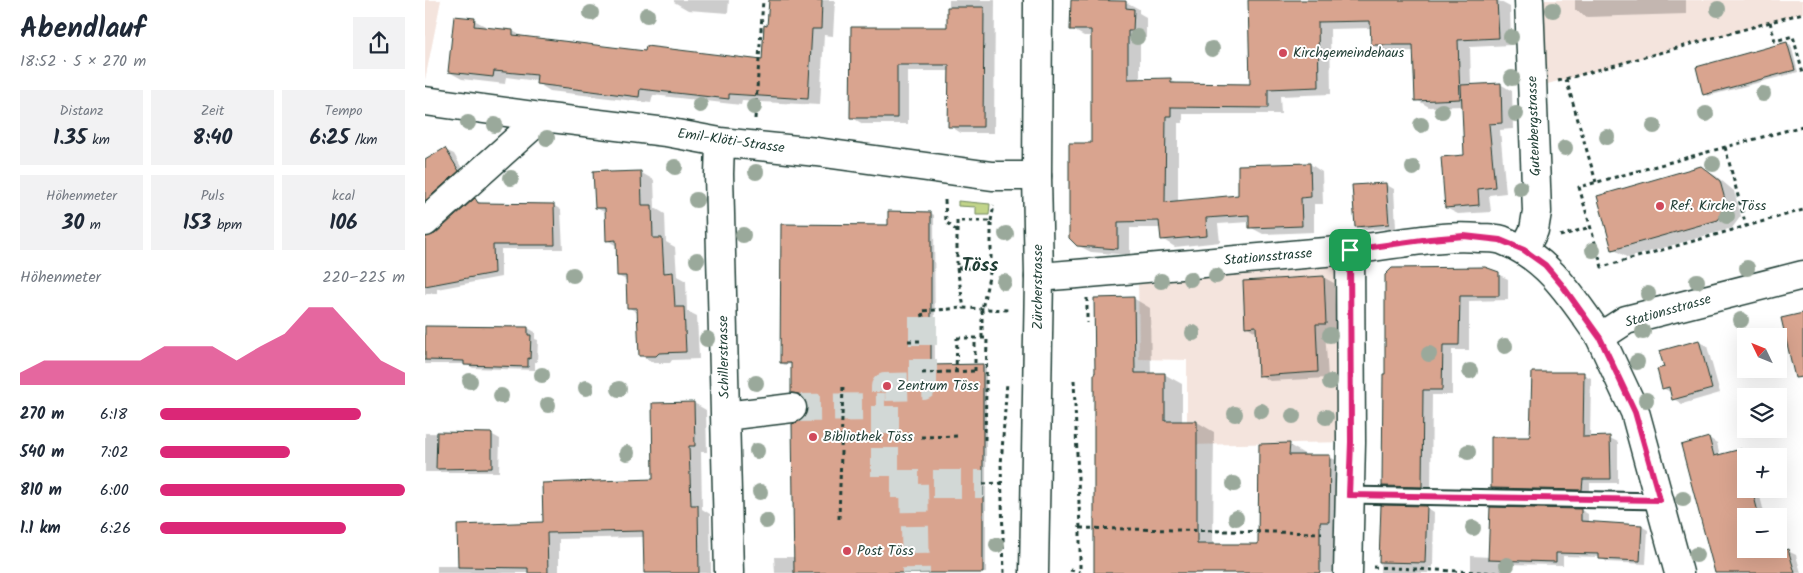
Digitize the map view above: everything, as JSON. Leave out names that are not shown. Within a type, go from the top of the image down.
[{"type":"street","name":"Zürcherstrasse","points":[[1034,573],[1039,277],[1037,176],[1038,0]]},
{"type":"street","name":"Gutenbergstrasse","points":[[1524,250],[1534,230],[1537,212],[1529,0]]},
{"type":"street","name":"Emil-Klöti-Strasse","points":[[425,100],[666,132],[720,142],[817,152],[992,176],[1037,176]]},
{"type":"street","points":[[425,222],[542,117]]},
{"type":"street","name":"Schillerstrasse","points":[[720,142],[719,174],[729,573]]},
{"type":"street","name":"Stationsstrasse","points":[[1039,277],[1350,250],[1464,236],[1500,240],[1524,250],[1545,265],[1562,285],[1600,338],[1627,320],[1803,275]]},
{"type":"street","points":[[1348,570],[1351,442],[1350,250]]},
{"type":"street","points":[[1600,338],[1635,412],[1679,573]]},
{"type":"street","points":[[725,416],[792,408]]},
{"type":"lane","points":[[1349,495],[1660,500]]},
{"type":"path","points":[[755,127],[763,0]]},
{"type":"path","points":[[1533,88],[1803,13]]},
{"type":"path","points":[[1770,22],[1775,41],[1793,36],[1803,74]]},
{"type":"path","points":[[1566,79],[1596,182]]},
{"type":"path","points":[[1803,126],[1579,187],[1602,267],[1803,210]]},
{"type":"path","points":[[1725,146],[1747,226]]},
{"type":"path","points":[[945,200],[947,222],[957,231]]},
{"type":"path","points":[[982,338],[982,309],[991,268],[991,221],[994,205]]},
{"type":"path","points":[[964,308],[957,268],[957,221],[991,221]]},
{"type":"path","points":[[1568,233],[1590,227]]},
{"type":"path","points":[[957,268],[991,268]]},
{"type":"path","points":[[1087,295],[1087,323]]},
{"type":"path","points":[[923,317],[922,312],[964,308],[1009,310]]},
{"type":"path","points":[[956,372],[957,338],[987,338],[985,440]]},
{"type":"path","points":[[922,372],[975,371],[975,338]]},
{"type":"path","points":[[908,341],[923,341]]},
{"type":"path","points":[[1070,570],[1080,572],[1074,380]]},
{"type":"path","points":[[1004,573],[1001,465],[1007,382]]},
{"type":"path","points":[[839,519],[843,385]]},
{"type":"path","points":[[921,437],[960,436]]},
{"type":"path","points":[[983,484],[1001,483]]},
{"type":"path","points":[[1080,528],[1348,533]]},
{"type":"path","points":[[1348,570],[1498,573]]},
{"type":"shaded area","points":[[425,0],[441,0],[425,80]]},
{"type":"shaded area","points":[[1529,0],[1803,0],[1803,13],[1533,88]]},
{"type":"shaded area","points":[[1350,250],[1351,442],[1187,445],[1187,360],[1139,359],[1138,268]]},
{"type":"green space","points":[[958,201],[990,204],[989,215],[976,215],[976,207],[958,206]]},
{"type":"building","points":[[769,0],[822,0],[821,29],[812,29],[808,99],[729,94],[729,99],[640,89],[639,97],[536,84],[537,75],[494,71],[493,77],[448,72],[454,16],[475,18],[474,26],[513,30],[513,35],[645,51],[646,46],[762,60],[764,25],[767,26]]},
{"type":"building","points":[[1071,0],[1126,1],[1126,8],[1134,9],[1133,31],[1128,31],[1128,79],[1171,78],[1171,83],[1250,84],[1248,0],[1497,0],[1499,38],[1458,40],[1460,99],[1415,101],[1413,45],[1371,45],[1370,21],[1318,22],[1319,87],[1268,89],[1268,108],[1171,107],[1171,116],[1166,116],[1165,202],[1238,195],[1238,165],[1310,163],[1311,197],[1301,198],[1302,226],[1249,228],[1249,215],[1206,218],[1207,236],[1161,240],[1159,221],[1118,222],[1118,249],[1077,246],[1069,238],[1069,143],[1091,143],[1091,30],[1070,30]]},
{"type":"building","points":[[947,7],[984,7],[983,127],[948,127],[949,65],[897,65],[897,118],[850,118],[851,27],[947,27]]},
{"type":"building","points":[[1787,42],[1795,70],[1703,95],[1696,67]]},
{"type":"building","points":[[1501,83],[1502,123],[1489,124],[1495,187],[1478,189],[1479,205],[1445,208],[1441,157],[1464,155],[1461,85]]},
{"type":"building","points":[[445,148],[459,171],[425,201],[425,160]]},
{"type":"building","name":"Ref. Kirche Töss","points":[[1701,166],[1720,181],[1727,207],[1718,220],[1612,250],[1597,196]]},
{"type":"building","points":[[607,170],[610,172],[641,171],[642,205],[652,205],[653,238],[662,238],[664,273],[673,272],[675,307],[684,307],[686,352],[639,356],[637,308],[627,308],[626,276],[617,276],[616,240],[606,241],[605,208],[595,208],[593,171]]},
{"type":"building","points":[[1386,183],[1389,224],[1355,227],[1352,185]]},
{"type":"building","points":[[475,198],[478,203],[554,204],[555,245],[493,245],[494,273],[425,286],[425,237],[435,234]]},
{"type":"building","name":"Zentrum Töss","points":[[888,211],[931,212],[931,365],[983,364],[983,573],[794,573],[792,424],[802,420],[807,414],[808,407],[804,398],[799,394],[791,393],[791,363],[780,363],[781,224],[888,225]]},
{"type":"building","points":[[1485,267],[1499,272],[1499,296],[1460,296],[1459,345],[1443,345],[1442,390],[1423,390],[1422,487],[1382,486],[1385,275],[1392,268]]},
{"type":"building","points":[[1324,276],[1326,324],[1316,324],[1318,372],[1258,376],[1256,326],[1245,327],[1243,281]]},
{"type":"building","points":[[1134,297],[1135,373],[1165,373],[1165,421],[1197,421],[1197,544],[1258,544],[1259,444],[1290,443],[1289,455],[1330,455],[1329,522],[1320,522],[1320,573],[1094,573],[1094,298]]},
{"type":"building","points":[[1803,313],[1803,377],[1795,378],[1787,344],[1787,328],[1783,328],[1781,318]]},
{"type":"building","points":[[425,326],[528,327],[528,335],[531,335],[528,367],[464,365],[464,361],[425,360]]},
{"type":"building","points":[[1699,340],[1712,389],[1672,400],[1669,387],[1662,389],[1657,369],[1664,367],[1659,351]]},
{"type":"building","points":[[1532,372],[1584,372],[1583,437],[1610,436],[1611,479],[1583,479],[1582,490],[1491,488],[1491,437],[1530,437]]},
{"type":"building","points":[[694,402],[695,446],[689,446],[691,505],[698,505],[699,573],[644,573],[643,531],[547,533],[548,573],[528,573],[528,568],[458,567],[457,525],[543,522],[542,483],[653,479],[652,403]]},
{"type":"building","points":[[437,432],[492,433],[492,468],[436,469]]},
{"type":"building","points":[[1709,437],[1714,456],[1737,450],[1737,498],[1754,498],[1757,508],[1737,508],[1737,558],[1787,558],[1788,549],[1795,573],[1715,573],[1681,445]]},
{"type":"building","points":[[1381,505],[1427,506],[1425,563],[1379,562]]},
{"type":"building","points":[[1490,507],[1581,509],[1581,521],[1642,525],[1640,561],[1599,559],[1599,554],[1556,553],[1556,562],[1488,560]]},
{"type":"tunnel","points":[[923,317],[923,386],[885,387],[885,484],[983,484]]},
{"type":"tunnel","points":[[792,408],[885,407]]},
{"type":"tunnel","points":[[914,484],[916,573]]},
{"type":"place","name":"Kirchgemeindehaus","points":[[1283,53]]},
{"type":"place","name":"Ref. Kirche Töss","points":[[1660,206]]},
{"type":"place","name":"Zentrum Töss","points":[[887,386]]},
{"type":"place","name":"Bibliothek Töss","points":[[813,437]]},
{"type":"place","name":"Post Töss","points":[[847,551]]},
{"type":"district","name":"Töss","points":[[980,266]]},
{"type":"route","points":[[1464,236],[1500,240],[1524,250],[1545,265],[1562,285],[1600,338],[1635,412],[1660,500],[1349,495],[1351,442],[1350,250],[1464,236]]}]
